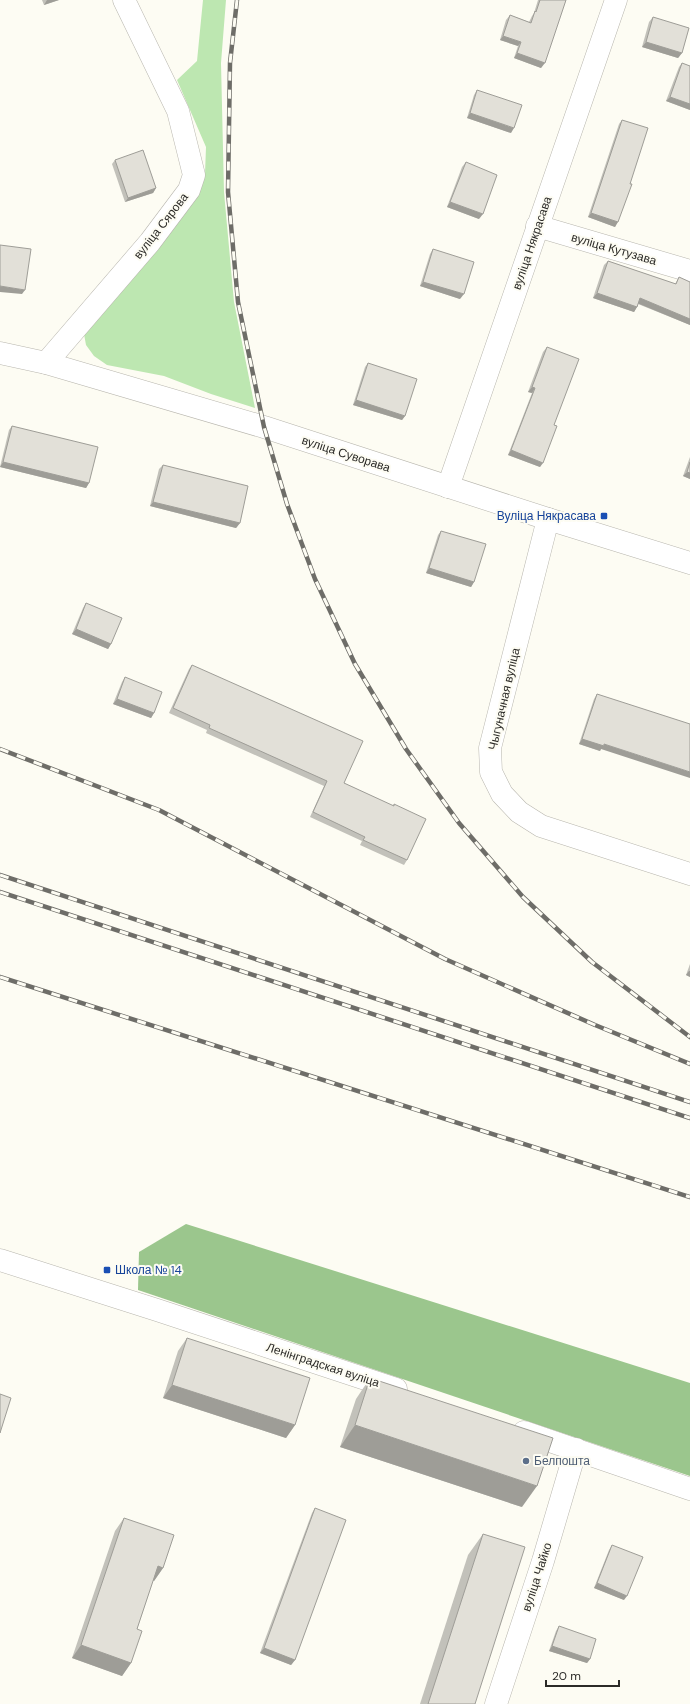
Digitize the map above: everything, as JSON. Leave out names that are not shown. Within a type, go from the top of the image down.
[{"type":"street","name":"вуліца Сярова","points":[[46,363],[150,242],[189,190],[194,175],[178,111],[124,0]]},
{"type":"street","name":"вуліца Някрасава","points":[[448,487],[616,0]]},
{"type":"street","name":"вуліца Кутузава","points":[[537,226],[690,271]]},
{"type":"street","name":"вуліца Суворава","points":[[0,353],[46,363],[264,427],[548,519],[690,563]]},
{"type":"street","name":"Чыгуначная вуліца","points":[[548,519],[490,748],[491,772],[502,794],[519,812],[542,826],[690,874]]},
{"type":"street","name":"Ленінградская вуліца","points":[[0,1260],[418,1396]]},
{"type":"street","points":[[508,1427],[690,1489]]},
{"type":"street","name":"вуліца Чайко","points":[[496,1704],[543,1561],[576,1450]]},
{"type":"green space","points":[[203,0],[226,0],[221,63],[224,192],[234,302],[255,408],[211,394],[164,376],[107,365],[94,356],[86,345],[84,334],[195,194],[205,174],[206,147],[177,80],[197,61]]},
{"type":"green space","points":[[186,1224],[690,1383],[690,1476],[138,1290],[139,1252]]},
{"type":"building","points":[[540,0],[566,0],[545,63],[517,53],[521,42],[503,36],[510,15],[531,23]]},
{"type":"building","points":[[653,17],[689,28],[682,53],[646,42]]},
{"type":"building","points":[[682,63],[690,66],[690,104],[670,97]]},
{"type":"building","points":[[477,90],[522,105],[514,128],[470,113]]},
{"type":"building","points":[[622,120],[648,128],[630,184],[632,184],[618,222],[591,213]]},
{"type":"building","points":[[143,150],[156,188],[128,198],[115,160]]},
{"type":"building","points":[[466,162],[497,175],[483,214],[450,202]]},
{"type":"building","points":[[0,245],[31,249],[25,290],[0,286]]},
{"type":"building","points":[[433,249],[474,262],[464,294],[423,282]]},
{"type":"building","points":[[608,261],[676,284],[679,277],[690,282],[690,319],[640,298],[637,307],[597,293]]},
{"type":"building","points":[[547,347],[579,359],[554,425],[557,426],[543,463],[511,450],[535,388],[532,387]]},
{"type":"building","points":[[368,363],[417,379],[405,416],[356,400]]},
{"type":"building","points":[[12,426],[98,447],[89,483],[3,462]]},
{"type":"building","points":[[690,462],[690,473],[687,472]]},
{"type":"building","points":[[163,465],[248,486],[240,523],[153,502]]},
{"type":"building","points":[[441,531],[486,544],[474,582],[429,568]]},
{"type":"building","points":[[86,603],[122,618],[111,644],[76,629]]},
{"type":"building","points":[[192,665],[363,741],[344,783],[426,819],[407,860],[363,840],[365,837],[313,812],[327,781],[209,728],[210,725],[173,708]]},
{"type":"building","points":[[125,677],[162,692],[154,713],[117,699]]},
{"type":"building","points":[[597,694],[690,724],[690,772],[604,744],[604,746],[582,739]]},
{"type":"building","points":[[187,1338],[310,1378],[295,1425],[172,1385]]},
{"type":"building","points":[[370,1378],[553,1438],[537,1486],[355,1425]]},
{"type":"building","points":[[0,1394],[11,1398],[0,1433]]},
{"type":"building","points":[[315,1508],[346,1520],[295,1660],[264,1648]]},
{"type":"building","points":[[124,1518],[174,1535],[163,1568],[158,1566],[137,1629],[142,1631],[131,1663],[81,1645]]},
{"type":"building","points":[[483,1534],[525,1547],[475,1704],[428,1704]]},
{"type":"building","points":[[612,1545],[643,1557],[627,1596],[597,1583]]},
{"type":"building","points":[[559,1626],[596,1639],[590,1659],[552,1646]]},
{"type":"railway","points":[[237,0],[230,63],[228,192],[238,302],[264,427],[287,504],[315,579],[355,664],[406,749],[459,823],[523,897],[592,962],[690,1037]]},
{"type":"railway","points":[[0,749],[159,810],[445,959],[595,1025],[690,1064]]},
{"type":"railway","points":[[0,875],[690,1102]]},
{"type":"railway","points":[[0,892],[690,1118]]},
{"type":"railway","points":[[0,977],[690,1197]]},
{"type":"place","name":"Вуліца Някрасава","points":[[604,516]]},
{"type":"place","name":"Школа № 14","points":[[107,1270]]},
{"type":"place","name":"Белпошта","points":[[526,1461]]}]
